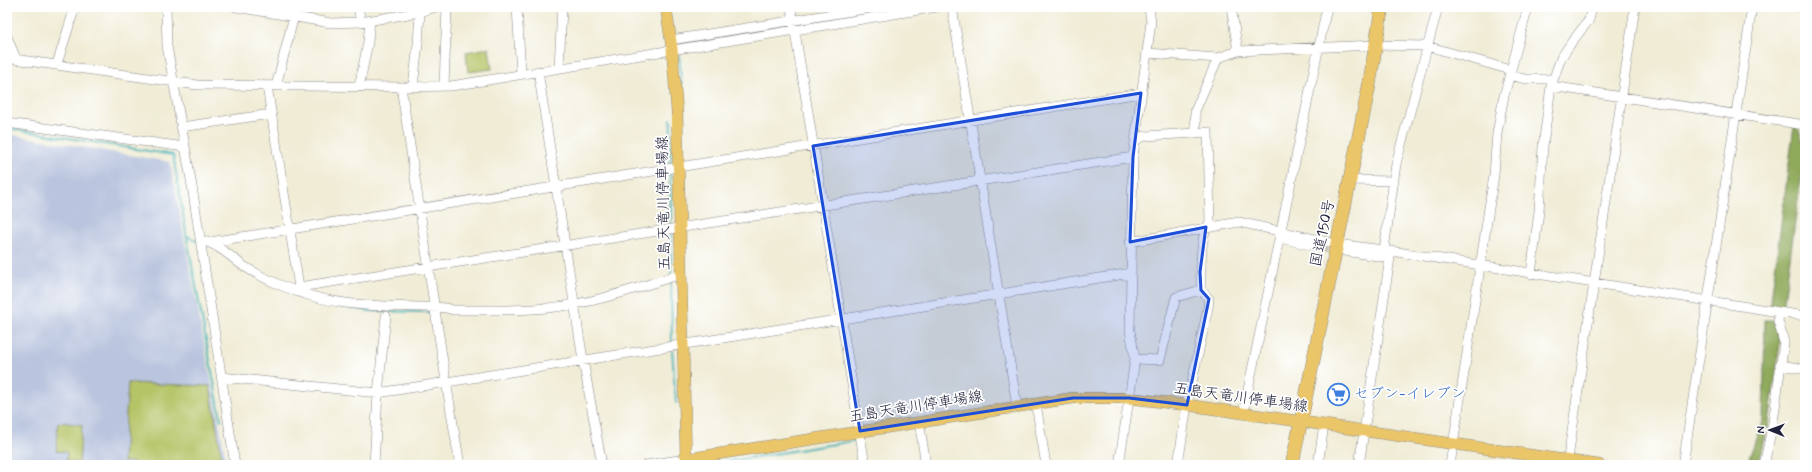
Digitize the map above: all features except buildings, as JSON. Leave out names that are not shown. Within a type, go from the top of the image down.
[{"type":"highway","name":"国道150号","points":[[1292,465],[1300,422],[1341,248],[1350,180],[1382,7]]},
{"type":"main road","name":"五島天竜川停車場線","points":[[666,7],[676,106],[686,462],[919,421],[1017,406],[1074,398],[1129,398],[1364,430],[1567,463],[1599,465]]},
{"type":"street","points":[[57,64],[75,7]]},
{"type":"street","points":[[166,7],[167,46],[181,127],[205,241],[221,378],[235,465]]},
{"type":"street","points":[[236,7],[331,23],[365,21],[395,12],[420,12],[436,7]]},
{"type":"street","points":[[358,7],[365,21],[368,42],[359,87]]},
{"type":"street","points":[[444,86],[447,7]]},
{"type":"street","points":[[517,7],[521,74]]},
{"type":"street","points":[[560,68],[562,7]]},
{"type":"street","points":[[791,7],[865,465]]},
{"type":"street","points":[[7,37],[11,58],[197,85],[359,87],[444,86],[560,68],[793,21],[877,7]]},
{"type":"street","points":[[671,45],[794,30],[853,12],[937,7]]},
{"type":"street","points":[[952,7],[1017,406]]},
{"type":"street","points":[[1119,465],[1135,359],[1130,330],[1130,242],[1133,157],[1151,22],[1149,7]]},
{"type":"street","points":[[1231,7],[1238,51]]},
{"type":"street","points":[[1243,414],[1327,7]]},
{"type":"street","points":[[1358,465],[1388,253],[1393,182],[1396,164],[1438,7]]},
{"type":"street","points":[[1450,465],[1494,175],[1497,133],[1510,72],[1528,7]]},
{"type":"street","points":[[1531,274],[1540,211],[1543,146],[1552,83],[1561,58],[1590,20],[1592,7]]},
{"type":"street","points":[[1567,463],[1635,7]]},
{"type":"street","points":[[1683,465],[1752,7]]},
{"type":"street","points":[[1800,7],[1805,8]]},
{"type":"street","points":[[413,87],[420,12]]},
{"type":"street","points":[[294,16],[271,86],[271,114],[299,287],[1133,157]]},
{"type":"street","points":[[1147,53],[1218,58],[1238,51],[1376,45],[1427,46],[1510,72],[1525,79],[1622,97],[1805,125]]},
{"type":"street","points":[[1196,133],[1195,111],[1218,58]]},
{"type":"street","points":[[538,71],[583,360],[602,465]]},
{"type":"street","points":[[401,87],[429,267],[433,307],[460,465]]},
{"type":"street","points":[[205,241],[290,230],[1141,93]]},
{"type":"street","points":[[181,127],[271,114]]},
{"type":"street","points":[[7,123],[185,147]]},
{"type":"street","points":[[1135,140],[1144,136],[1208,132],[1210,224],[1206,227],[1201,254],[1202,290],[1209,299],[1187,405],[1178,465]]},
{"type":"street","points":[[1350,180],[1393,182]]},
{"type":"street","points":[[1130,242],[1239,222],[1319,247]]},
{"type":"street","points":[[1280,234],[1341,248],[1480,265],[1708,301],[1779,314],[1805,316]]},
{"type":"street","points":[[205,241],[227,253],[244,266],[279,285],[322,300],[364,306],[433,307],[446,308],[450,310],[547,308],[575,304],[623,293],[681,274]]},
{"type":"street","points":[[221,378],[378,394],[1130,273]]},
{"type":"street","points":[[1135,359],[1160,360],[1176,296],[1202,290]]},
{"type":"street","points":[[1764,465],[1773,423],[1784,342],[1778,321],[1779,314]]},
{"type":"street","points":[[374,465],[378,394],[386,316]]},
{"type":"street","points":[[1780,365],[1805,369]]},
{"type":"street","points":[[1036,404],[1046,465]]},
{"type":"street","points":[[919,421],[926,465]]},
{"type":"street","points":[[1318,465],[1324,425]]},
{"type":"street","points":[[646,465],[686,462]]},
{"type":"highlighted area","points":[[1141,93],[1133,157],[1130,242],[1206,227],[1200,272],[1201,290],[1209,299],[1187,405],[1129,398],[1073,398],[860,431],[813,146]]},
{"type":"shaded area","points":[[7,134],[170,162],[227,465],[7,465]]},
{"type":"green space","points":[[489,48],[492,69],[468,72],[466,52]]},
{"type":"green space","points":[[1794,125],[1799,130],[1805,150],[1783,309],[1770,307]]},
{"type":"green space","points":[[1765,320],[1773,320],[1780,343],[1769,423],[1760,459],[1748,461],[1763,419]]},
{"type":"green space","points":[[128,383],[210,386],[223,465],[133,465],[133,462],[123,462]]},
{"type":"green space","points":[[58,422],[82,425],[79,463],[66,462],[67,452],[56,451]]},
{"type":"waterway","points":[[878,11],[900,7]]},
{"type":"waterway","points":[[679,53],[684,118],[681,118]]},
{"type":"waterway","points":[[670,166],[671,119]]},
{"type":"waterway","points":[[7,128],[173,155],[221,420]]},
{"type":"waterway","points":[[670,171],[671,226]]},
{"type":"waterway","points":[[671,233],[671,274]]},
{"type":"waterway","points":[[187,236],[197,241]]},
{"type":"waterway","points":[[671,281],[672,344]]},
{"type":"waterway","points":[[319,303],[370,311],[431,312]]},
{"type":"waterway","points":[[672,349],[676,403]]},
{"type":"waterway","points":[[706,465],[859,440]]},
{"type":"tunnel","points":[[1319,247],[1341,251]]},
{"type":"place","name":"セブン-イレブン","points":[[1339,394]]}]
